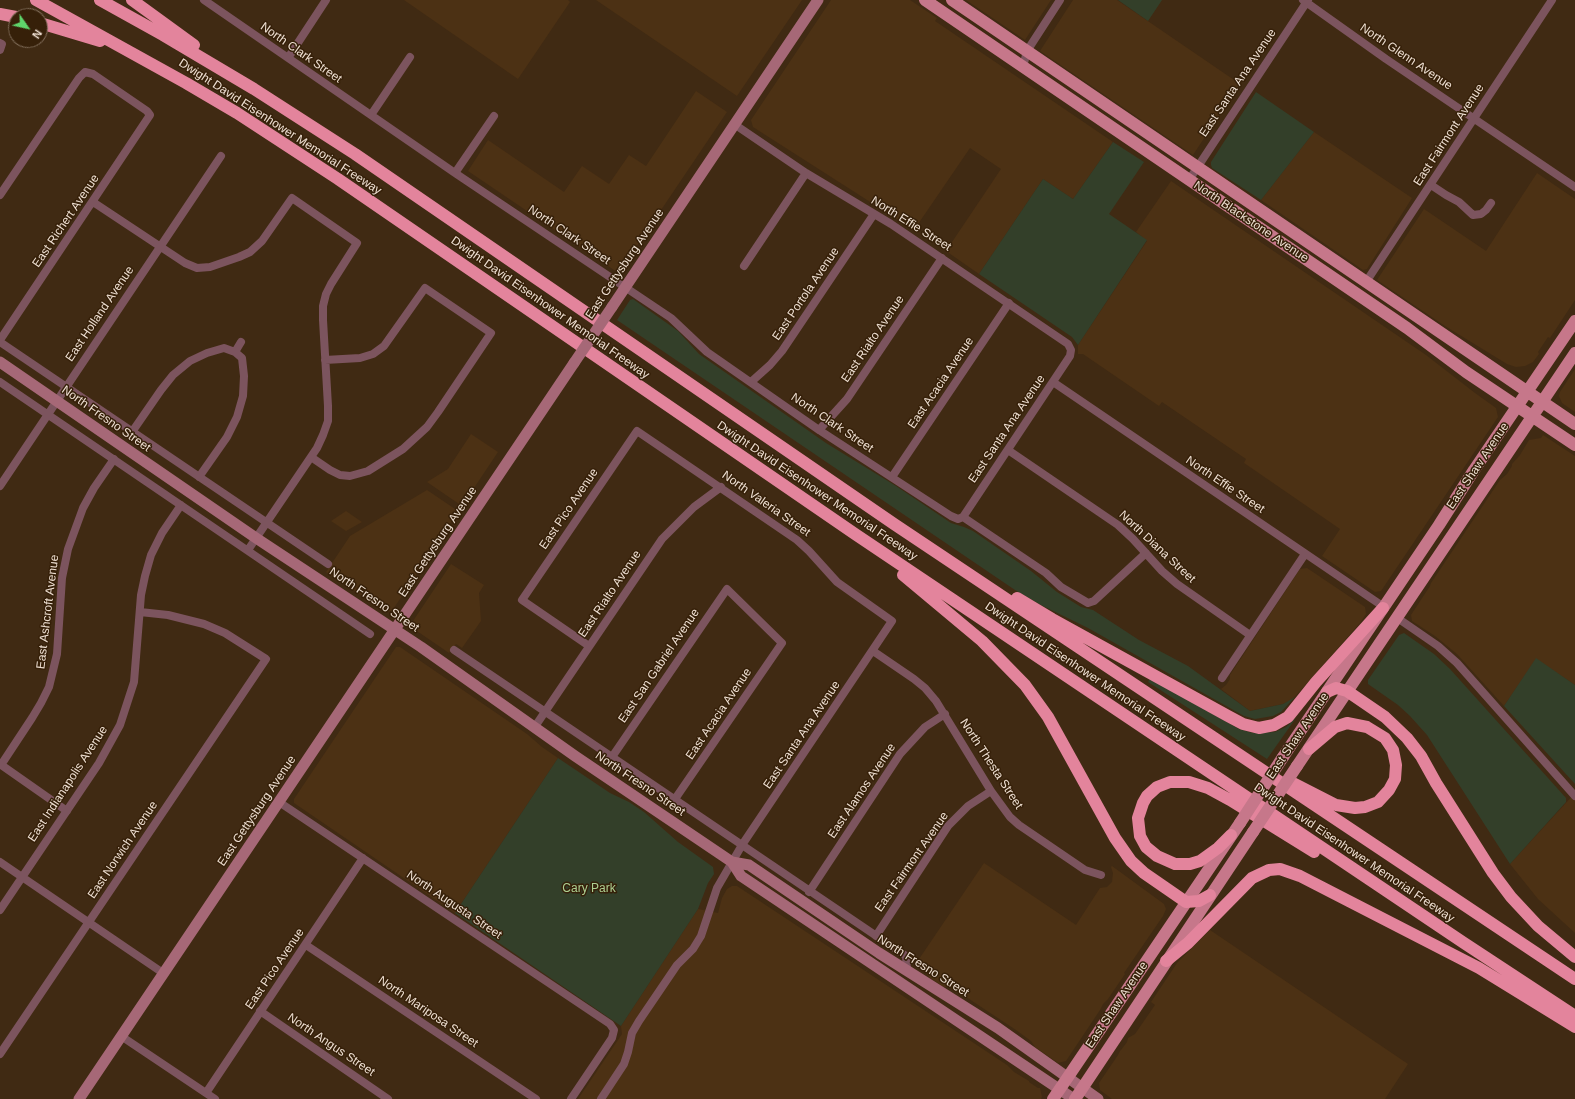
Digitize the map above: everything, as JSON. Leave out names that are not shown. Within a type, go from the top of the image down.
[{"type":"highway","name":"Dwight David Eisenhower Memorial Freeway","points":[[36,0],[135,54],[237,113],[338,178],[855,534],[1575,1016]]},
{"type":"highway","name":"Dwight David Eisenhower Memorial Freeway","points":[[100,0],[163,34],[254,89],[368,163],[1114,673],[1575,979]]},
{"type":"highway","points":[[132,0],[254,89]]},
{"type":"highway","points":[[48,25],[135,54]]},
{"type":"highway","points":[[894,524],[987,578],[1052,619],[1228,716],[1250,726],[1259,728],[1274,725],[1288,717],[1316,682],[1384,607]]},
{"type":"highway","points":[[855,534],[982,640],[1016,675],[1048,718],[1109,829],[1125,854],[1144,873],[1186,902],[1199,901],[1210,895]]},
{"type":"highway","points":[[1114,673],[1222,737],[1280,776],[1336,805],[1355,808],[1370,805],[1382,798],[1392,785],[1396,765],[1393,750],[1385,738],[1367,727],[1348,723],[1334,727],[1309,748]]},
{"type":"highway","points":[[1327,692],[1336,688],[1347,691],[1385,717],[1407,738],[1424,761],[1436,784],[1493,873],[1511,897],[1538,926],[1575,957]]},
{"type":"highway","points":[[1231,835],[1218,848],[1200,861],[1190,864],[1175,864],[1157,856],[1146,848],[1140,836],[1138,818],[1147,796],[1157,787],[1170,782],[1178,781],[1198,784],[1230,800],[1464,943]]},
{"type":"highway","points":[[1166,961],[1188,943],[1252,878],[1269,870],[1280,869],[1300,876],[1479,968],[1575,1027]]},
{"type":"main road","name":"East Gettysburg Avenue","points":[[79,1099],[818,0]]},
{"type":"main road","name":"North Blackstone Avenue","points":[[925,0],[1310,262],[1532,417],[1575,445]]},
{"type":"main road","name":"North Blackstone Avenue","points":[[952,0],[1575,424]]},
{"type":"main road","points":[[1310,262],[1321,261],[1354,284],[1366,282]]},
{"type":"main road","points":[[1358,295],[1364,291],[1368,292],[1422,328],[1437,330]]},
{"type":"main road","name":"East Shaw Avenue","points":[[1057,1094],[1575,321]]},
{"type":"main road","name":"East Shaw Avenue","points":[[1075,1099],[1396,617],[1575,353]]},
{"type":"main road","name":"North Fresno Street","points":[[0,362],[732,862],[741,876],[907,986],[1057,1094],[1075,1099]]},
{"type":"main road","points":[[1396,617],[1393,610],[1413,578],[1411,566]]},
{"type":"main road","points":[[1347,691],[1374,638],[1386,619],[1387,612],[1384,607]]},
{"type":"main road","name":"North Fresno Street","points":[[732,862],[749,865],[799,900],[907,971],[998,1028],[1098,1099]]},
{"type":"main road","points":[[907,986],[917,986],[945,1002],[951,999]]},
{"type":"street","name":"North Clark Street","points":[[204,0],[455,173],[671,318],[707,352],[819,430],[951,516],[960,518],[1046,573],[1061,587],[1088,603],[1094,601],[1146,553]]},
{"type":"street","points":[[288,58],[326,0]]},
{"type":"street","points":[[1024,67],[1027,51],[1060,0]]},
{"type":"street","name":"East Fairmont Avenue","points":[[1366,282],[1552,0]]},
{"type":"street","name":"North Glenn Avenue","points":[[1306,1],[1386,59],[1575,187]]},
{"type":"street","name":"East Santa Ana Avenue","points":[[1189,180],[1306,1]]},
{"type":"street","points":[[371,115],[410,57]]},
{"type":"street","name":"East Richert Avenue","points":[[0,195],[79,78],[85,72],[93,74],[147,111],[150,115],[0,341]]},
{"type":"street","points":[[455,173],[494,116]]},
{"type":"street","name":"North Effie Street","points":[[734,124],[806,173],[891,224],[942,258],[1068,344],[1071,350]]},
{"type":"street","name":"East Holland Avenue","points":[[0,486],[221,156]]},
{"type":"street","points":[[744,266],[806,173]]},
{"type":"street","points":[[1431,185],[1459,202],[1473,214],[1481,214],[1486,210],[1491,202]]},
{"type":"street","points":[[93,202],[185,264],[197,268],[210,267],[250,252],[262,241],[292,198],[357,243],[336,274],[326,294],[322,320],[328,421],[323,435],[311,457],[248,550]]},
{"type":"street","name":"East Portola Avenue","points":[[751,382],[782,352],[874,214]]},
{"type":"street","name":"East Rialto Avenue","points":[[819,430],[847,399],[942,258]]},
{"type":"street","points":[[311,457],[330,470],[350,476],[368,471],[403,449],[427,427],[491,333],[425,288],[392,336],[384,346],[373,354],[360,358],[325,360]]},
{"type":"street","name":"East Acacia Avenue","points":[[892,477],[1009,303]]},
{"type":"street","name":"North Fresno Street","points":[[0,341],[328,564]]},
{"type":"street","points":[[234,352],[241,342]]},
{"type":"street","points":[[132,432],[161,390],[174,375],[190,361],[207,353],[224,348],[234,352],[242,358],[244,376],[242,396],[237,417],[227,437],[199,477]]},
{"type":"street","name":"East Santa Ana Avenue","points":[[960,518],[1008,450],[1053,382],[1070,356],[1071,350]]},
{"type":"street","points":[[0,382],[370,634]]},
{"type":"street","name":"North Effie Street","points":[[1053,382],[1384,607]]},
{"type":"street","name":"North Valeria Street","points":[[637,431],[797,540],[837,582],[892,621]]},
{"type":"street","name":"East Pico Avenue","points":[[589,646],[522,600],[637,431]]},
{"type":"street","name":"North Diana Street","points":[[1008,450],[1118,525],[1162,571],[1190,594],[1250,635]]},
{"type":"street","name":"East Ashcroft Avenue","points":[[0,764],[32,718],[49,687],[57,654],[62,578],[68,549],[83,508],[94,488],[114,459]]},
{"type":"street","name":"East Rialto Avenue","points":[[534,728],[662,539],[694,507],[721,487]]},
{"type":"street","name":"East Indianapolis Avenue","points":[[0,910],[110,745],[120,725],[134,682],[140,612],[145,576],[151,555],[162,533],[181,505]]},
{"type":"street","points":[[1222,678],[1305,554]]},
{"type":"street","name":"East San Gabriel Avenue","points":[[612,757],[726,589],[782,643]]},
{"type":"street","name":"East Norwich Avenue","points":[[0,1054],[266,659],[225,633],[204,624],[168,615],[140,612]]},
{"type":"street","points":[[1396,617],[1438,646],[1457,663],[1575,796]]},
{"type":"street","name":"East Santa Ana Avenue","points":[[601,1099],[624,1064],[632,1033],[677,965],[693,949],[701,936],[706,926],[715,894],[742,845],[892,621]]},
{"type":"street","name":"East Acacia Avenue","points":[[675,799],[782,643]]},
{"type":"street","points":[[454,650],[675,799],[809,892],[906,956],[907,971]]},
{"type":"street","name":"North Thesta Street","points":[[873,650],[925,688],[945,714],[1002,808],[1020,825],[1085,870],[1101,875]]},
{"type":"street","name":"East Alamos Avenue","points":[[809,892],[900,754],[925,728],[945,714]]},
{"type":"street","points":[[0,764],[67,811]]},
{"type":"street","name":"East Fairmont Avenue","points":[[876,936],[948,826],[968,806],[991,791]]},
{"type":"street","name":"North Augusta Street","points":[[279,802],[610,1024],[614,1030],[612,1038],[570,1099]]},
{"type":"street","name":"East Pico Avenue","points":[[206,1093],[364,858]]},
{"type":"street","points":[[0,862],[163,973]]},
{"type":"street","name":"North Mariposa Street","points":[[306,945],[536,1099]]},
{"type":"street","name":"North Angus Street","points":[[260,1011],[388,1099]]},
{"type":"street","points":[[121,1036],[215,1099]]},
{"type":"shaded area","points":[[404,0],[568,0],[570,2],[518,79]]},
{"type":"shaded area","points":[[596,0],[802,0],[737,96]]},
{"type":"shaded area","points":[[831,0],[910,0],[937,18],[935,21],[1113,142],[1073,199],[1043,179],[979,274],[946,251],[1001,169],[970,148],[914,230],[753,127],[751,120]]},
{"type":"shaded area","points":[[966,0],[1051,0],[1025,40]]},
{"type":"shaded area","points":[[1073,0],[1117,0],[1240,84],[1193,155],[1040,51]]},
{"type":"shaded area","points":[[696,91],[727,112],[620,271],[617,272],[468,171],[488,140],[564,192],[582,166],[609,184],[629,155],[646,166]]},
{"type":"shaded area","points":[[1314,132],[1412,198],[1367,269],[1363,270],[1261,200]]},
{"type":"shaded area","points":[[1537,173],[1575,199],[1575,300],[1550,338],[1548,337],[1533,362],[1525,366],[1516,367],[1507,364],[1445,326],[1377,280],[1424,209],[1486,251]]},
{"type":"shaded area","points":[[1171,181],[1426,355],[1496,408],[1498,417],[1381,591],[1375,592],[1322,556],[1340,529],[1244,463],[1246,459],[1162,402],[1159,406],[1083,354],[1078,354],[1078,345],[1147,241],[1136,232]]},
{"type":"shaded area","points":[[1575,369],[1575,412],[1562,403],[1559,396]]},
{"type":"shaded area","points":[[471,434],[498,452],[462,506],[427,482],[448,469]]},
{"type":"shaded area","points":[[1543,435],[1575,456],[1575,685],[1536,659],[1504,706],[1457,654],[1435,636],[1412,621],[1411,615],[1500,480],[1507,474],[1512,464],[1520,455],[1529,440],[1541,438]]},
{"type":"shaded area","points":[[427,490],[458,511],[392,611],[387,612],[326,572],[350,536]]},
{"type":"shaded area","points":[[346,511],[362,522],[346,531],[331,521]]},
{"type":"shaded area","points":[[451,564],[484,585],[479,593],[481,621],[462,648],[456,644],[449,653],[414,629],[413,621]]},
{"type":"shaded area","points":[[1307,568],[1365,607],[1366,614],[1360,623],[1292,700],[1283,704],[1250,711],[1221,689],[1230,679],[1230,675],[1300,569]]},
{"type":"shaded area","points":[[396,647],[400,647],[527,734],[558,758],[455,913],[294,803],[294,799]]},
{"type":"shaded area","points":[[1575,793],[1575,933],[1538,899],[1510,864]]},
{"type":"shaded area","points":[[984,863],[1076,925],[1100,888],[1107,887],[1112,882],[1112,866],[1164,904],[1166,909],[1163,916],[1066,1061],[1058,1063],[1035,1047],[1031,1041],[1016,1030],[951,987],[944,987],[930,978],[915,965]]},
{"type":"shaded area","points":[[732,886],[737,886],[1007,1065],[1014,1072],[1040,1088],[1041,1099],[578,1099],[622,1034],[621,1026],[698,909],[718,913],[722,898],[727,889]]},
{"type":"shaded area","points":[[1210,930],[1408,1064],[1385,1099],[1112,1099],[1100,1090],[1099,1083],[1127,1042],[1128,1038],[1135,1034],[1155,1005],[1151,1002],[1177,963]]},
{"type":"green space","points":[[1118,0],[1162,0],[1148,21]]},
{"type":"green space","points":[[1256,92],[1314,132],[1261,200],[1212,168],[1211,165],[1211,162]]},
{"type":"green space","points":[[1113,142],[1144,162],[1109,214],[1147,240],[1078,345],[1072,337],[979,274],[1043,179],[1073,199]]},
{"type":"green space","points":[[633,299],[678,331],[699,354],[826,443],[896,486],[951,523],[973,531],[1031,571],[1057,592],[1081,607],[1093,610],[1139,640],[1188,666],[1250,711],[1283,704],[1295,697],[1281,712],[1273,716],[1255,719],[1244,716],[1088,628],[1041,605],[1015,590],[617,320],[630,300]]},
{"type":"green space","points":[[1404,633],[1434,654],[1450,669],[1566,798],[1566,802],[1510,864],[1427,735],[1398,705],[1368,684],[1368,680],[1399,635]]},
{"type":"green space","points":[[1536,658],[1575,685],[1575,784],[1504,706]]},
{"type":"green space","points":[[1150,678],[1239,729],[1253,733],[1275,732],[1286,727],[1296,718],[1267,759],[1148,682]]},
{"type":"green space","name":"Cary Park","points":[[558,758],[610,793],[629,802],[644,812],[678,842],[713,867],[714,874],[708,883],[698,909],[621,1026],[455,913]]}]
